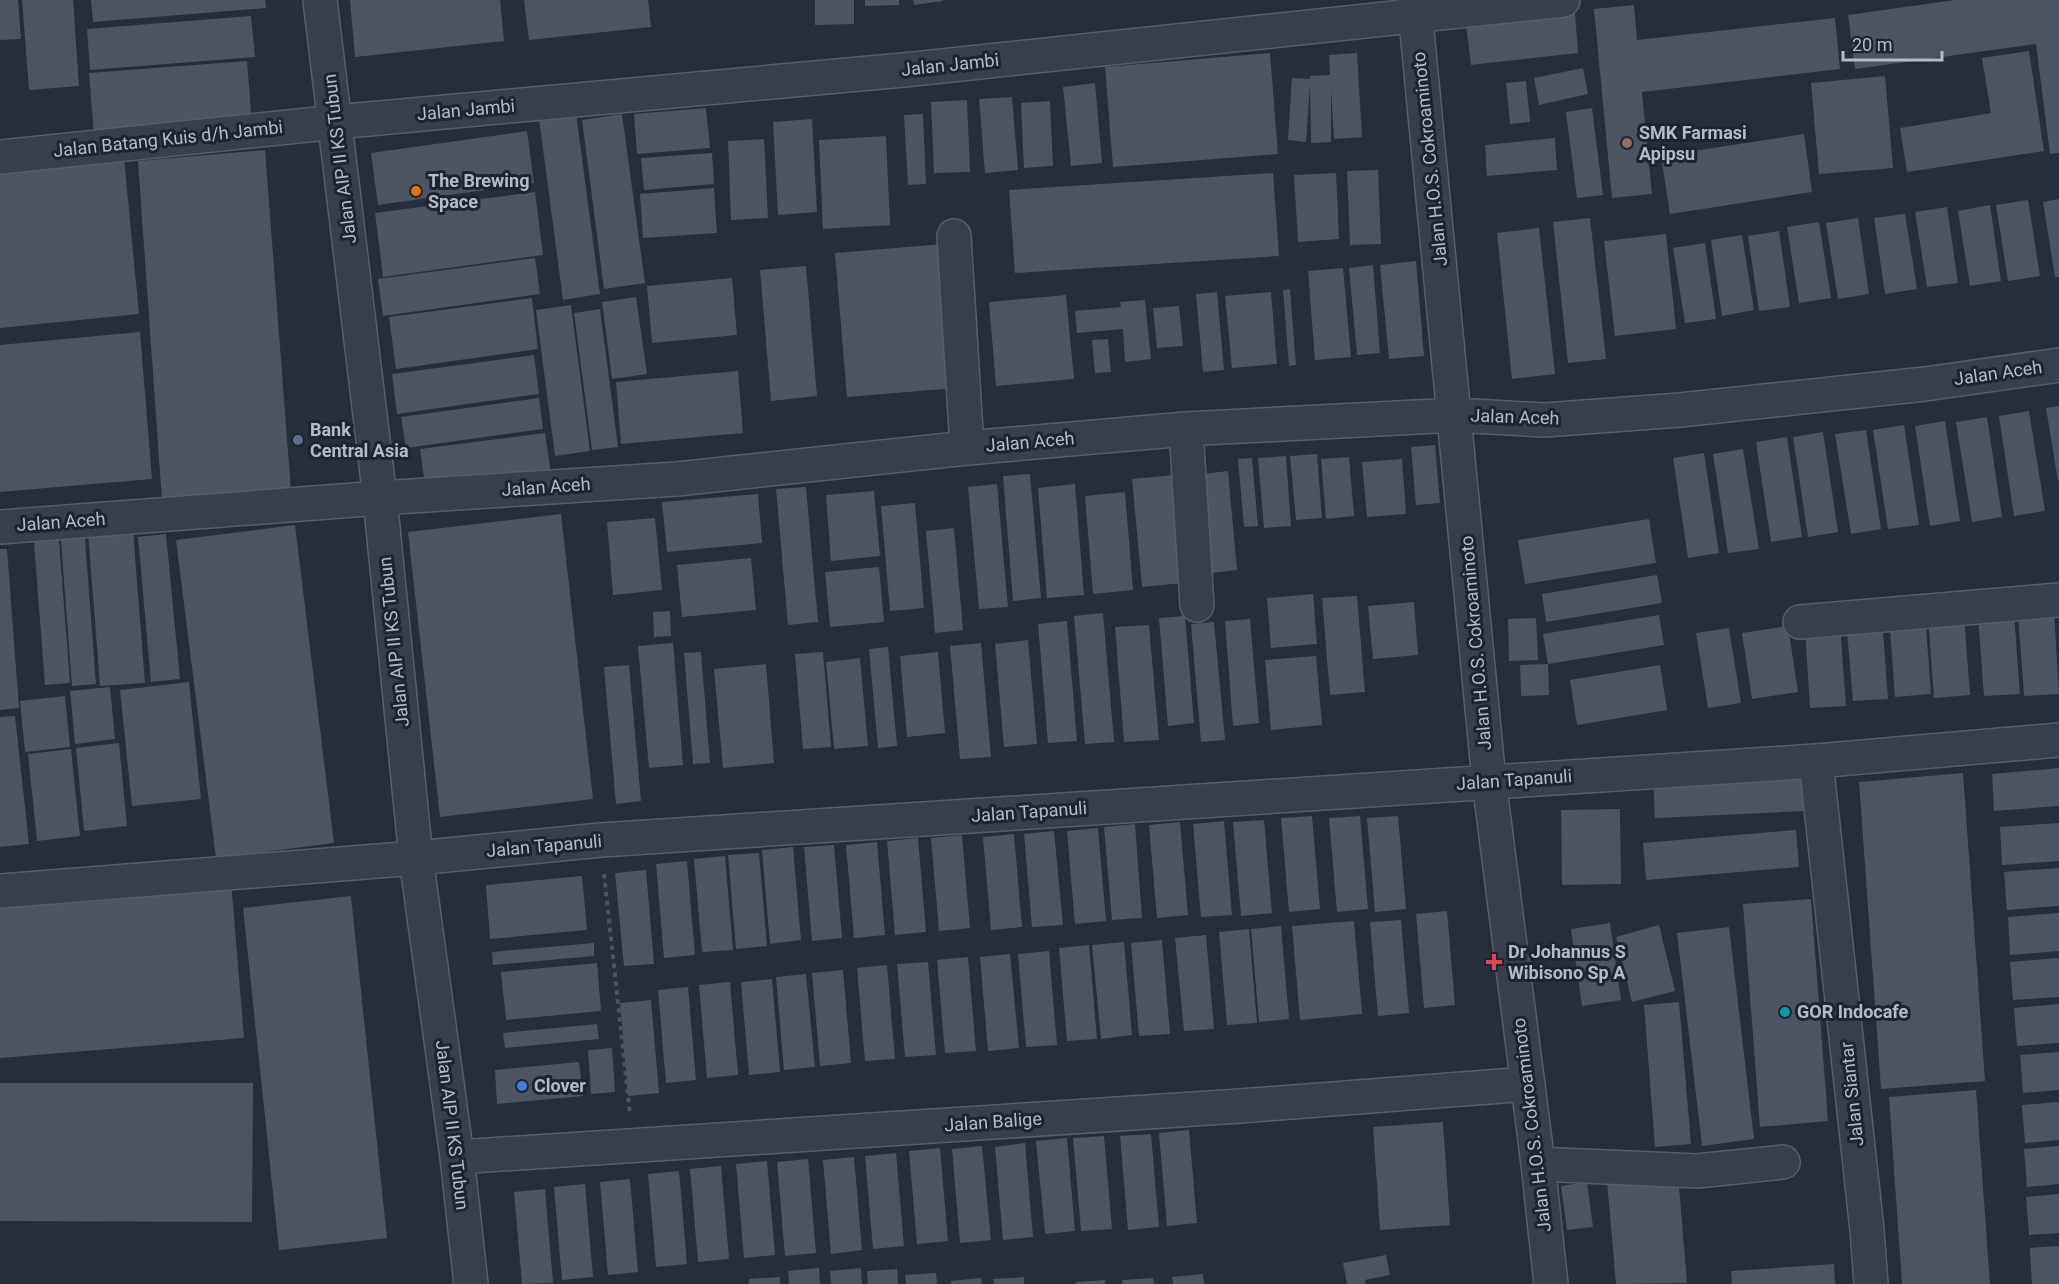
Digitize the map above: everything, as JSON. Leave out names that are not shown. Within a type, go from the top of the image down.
[{"type":"street","name":"Jalan AIP II KS Tubun","points":[[320,0],[380,498],[416,858],[457,1157],[471,1284]]},
{"type":"street","name":"Jalan Jambi","points":[[336,122],[914,69],[1415,7],[1563,0]]},
{"type":"street","name":"Jalan H.O.S. Cokroaminoto","points":[[1415,7],[1489,781],[1551,1284]]},
{"type":"street","name":"Jalan Batang Kuis d/h Jambi","points":[[0,157],[336,122]]},
{"type":"street","points":[[954,236],[967,448]]},
{"type":"street","name":"Jalan Aceh","points":[[0,527],[380,498],[677,479],[967,448],[1186,429],[1455,415],[1544,420],[1680,410],[1924,384],[2059,365]]},
{"type":"street","points":[[1186,429],[1197,605]]},
{"type":"street","points":[[1800,622],[2059,600]]},
{"type":"street","name":"Jalan Tapanuli","points":[[0,891],[416,858],[601,840],[1816,761],[2059,740]]},
{"type":"street","name":"Jalan Siantar","points":[[1816,761],[1866,1218],[1871,1284]]},
{"type":"street","name":"Jalan Balige","points":[[457,1157],[1228,1107],[1528,1084]]},
{"type":"street","points":[[1538,1164],[1687,1171],[1783,1162]]},
{"type":"path","points":[[601,840],[633,1146]]},
{"type":"building","points":[[0,0],[18,0],[21,39],[0,40]]},
{"type":"building","points":[[22,0],[73,0],[79,86],[29,90]]},
{"type":"building","points":[[91,0],[265,0],[266,8],[93,22]]},
{"type":"building","points":[[350,0],[500,0],[504,41],[355,57]]},
{"type":"building","points":[[524,0],[648,0],[651,27],[529,40]]},
{"type":"building","points":[[815,0],[854,0],[854,24],[815,25]]},
{"type":"building","points":[[865,0],[899,0],[899,5],[865,6]]},
{"type":"building","points":[[913,0],[943,0],[943,1],[914,5]]},
{"type":"building","points":[[1955,0],[2059,0],[2059,153],[2050,154],[2036,44],[1855,69],[1848,15]]},
{"type":"building","name":"SMK Farmasi Apipsu","points":[[1634,5],[1637,40],[1835,18],[1840,69],[1642,92],[1652,194],[1612,198],[1594,9]]},
{"type":"building","points":[[1575,13],[1578,53],[1471,65],[1466,25]]},
{"type":"building","points":[[251,16],[255,57],[90,70],[87,29]]},
{"type":"building","points":[[2029,51],[2044,151],[1907,172],[1900,128],[1991,113],[1982,58]]},
{"type":"building","points":[[1270,53],[1278,154],[1113,167],[1105,67]]},
{"type":"building","points":[[1357,53],[1362,137],[1334,139],[1331,89],[1331,142],[1311,143],[1310,85],[1306,142],[1288,140],[1292,78],[1310,79],[1310,76],[1330,75],[1329,55]]},
{"type":"building","points":[[247,61],[252,124],[94,137],[89,73]]},
{"type":"building","points":[[1583,68],[1588,94],[1539,105],[1534,78]]},
{"type":"building","points":[[1885,76],[1893,168],[1819,174],[1811,83]]},
{"type":"building","points":[[1526,81],[1530,122],[1510,124],[1506,83]]},
{"type":"building","points":[[1095,83],[1102,163],[1071,166],[1063,87]]},
{"type":"building","points":[[1012,97],[1018,170],[985,173],[979,99]]},
{"type":"building","points":[[967,100],[970,172],[934,173],[931,102]]},
{"type":"building","points":[[1050,101],[1053,166],[1024,168],[1021,103]]},
{"type":"building","points":[[575,105],[600,294],[563,300],[538,111]]},
{"type":"building","points":[[706,108],[710,148],[637,154],[634,114]]},
{"type":"building","points":[[1592,108],[1603,195],[1577,198],[1566,112]]},
{"type":"building","points":[[622,114],[645,283],[604,289],[582,120]]},
{"type":"building","points":[[923,114],[926,184],[908,185],[904,115]]},
{"type":"building","points":[[812,119],[817,212],[778,215],[773,122]]},
{"type":"building","points":[[527,131],[534,183],[378,205],[371,153]]},
{"type":"building","points":[[1804,134],[1812,192],[1670,214],[1661,156]]},
{"type":"building","points":[[886,136],[890,225],[823,229],[819,140]]},
{"type":"building","points":[[1555,138],[1557,170],[1487,176],[1485,145]]},
{"type":"building","points":[[764,139],[768,218],[731,220],[728,141]]},
{"type":"building","points":[[265,150],[291,491],[162,501],[138,161]]},
{"type":"building","points":[[712,153],[714,184],[644,190],[641,158]]},
{"type":"building","points":[[124,158],[139,314],[0,328],[0,170]]},
{"type":"building","points":[[1378,170],[1381,244],[1350,245],[1347,171]]},
{"type":"building","points":[[1273,173],[1279,256],[1015,273],[1009,190]]},
{"type":"building","points":[[1336,173],[1339,239],[1298,242],[1294,175]]},
{"type":"building","points":[[714,188],[717,233],[643,238],[640,194]]},
{"type":"building","points":[[535,192],[543,255],[383,277],[375,213]]},
{"type":"building","points":[[2059,199],[2059,277],[2055,277],[2043,202]]},
{"type":"building","points":[[2028,200],[2040,276],[2008,281],[1996,205]]},
{"type":"building","points":[[1990,205],[2001,281],[1970,286],[1958,211]]},
{"type":"building","points":[[1947,207],[1958,283],[1927,287],[1915,212]]},
{"type":"building","points":[[1905,214],[1917,289],[1885,294],[1874,218]]},
{"type":"building","points":[[1590,218],[1606,359],[1568,363],[1553,222]]},
{"type":"building","points":[[1858,218],[1869,294],[1838,299],[1826,223]]},
{"type":"building","points":[[1819,222],[1831,298],[1799,303],[1787,227]]},
{"type":"building","points":[[1539,228],[1555,374],[1512,379],[1497,233]]},
{"type":"building","points":[[1779,231],[1790,307],[1759,311],[1748,236]]},
{"type":"building","points":[[1666,234],[1676,329],[1615,336],[1604,241]]},
{"type":"building","points":[[1742,235],[1754,310],[1722,316],[1711,240]]},
{"type":"building","points":[[1705,243],[1716,319],[1685,323],[1673,248]]},
{"type":"building","points":[[943,244],[956,388],[847,397],[835,253]]},
{"type":"building","points":[[535,258],[540,294],[383,316],[378,279]]},
{"type":"building","points":[[1416,261],[1424,356],[1389,359],[1380,265]]},
{"type":"building","points":[[1373,265],[1380,353],[1357,355],[1349,268]]},
{"type":"building","points":[[806,266],[817,396],[771,401],[760,270]]},
{"type":"building","points":[[1343,268],[1351,357],[1315,360],[1308,271]]},
{"type":"building","points":[[732,278],[737,335],[652,343],[647,286]]},
{"type":"building","points":[[1290,289],[1296,365],[1289,366],[1283,290]]},
{"type":"building","points":[[1217,292],[1224,370],[1203,372],[1196,294]]},
{"type":"building","points":[[1271,292],[1277,364],[1232,368],[1225,296]]},
{"type":"building","points":[[1066,295],[1074,379],[996,386],[989,302]]},
{"type":"building","points":[[636,297],[647,374],[612,379],[602,302]]},
{"type":"building","points":[[532,298],[538,349],[396,369],[389,317]]},
{"type":"building","points":[[1145,300],[1151,359],[1125,362],[1123,329],[1077,333],[1075,311],[1121,307],[1120,302]]},
{"type":"building","points":[[571,305],[590,451],[555,456],[536,310]]},
{"type":"building","points":[[1179,306],[1183,346],[1157,348],[1153,308]]},
{"type":"building","points":[[600,309],[618,447],[592,450],[574,313]]},
{"type":"building","points":[[140,332],[152,479],[0,492],[0,345]]},
{"type":"building","points":[[1108,339],[1111,372],[1095,373],[1092,340]]},
{"type":"building","points":[[534,355],[539,394],[397,414],[392,374]]},
{"type":"building","points":[[738,371],[743,433],[621,444],[616,382]]},
{"type":"building","points":[[539,398],[543,429],[406,448],[401,417]]},
{"type":"building","points":[[2059,406],[2059,481],[2058,481],[2046,408]]},
{"type":"building","points":[[2029,411],[2045,511],[2014,516],[1999,416]]},
{"type":"building","points":[[1987,417],[2002,517],[1972,522],[1956,422]]},
{"type":"building","points":[[1945,421],[1960,521],[1930,526],[1915,426]]},
{"type":"building","points":[[1904,425],[1919,525],[1888,529],[1873,430]]},
{"type":"building","points":[[1866,430],[1881,529],[1851,534],[1835,434]]},
{"type":"building","points":[[1823,432],[1838,532],[1808,537],[1793,437]]},
{"type":"building","points":[[545,433],[551,474],[426,492],[420,449]]},
{"type":"building","points":[[1787,437],[1802,537],[1771,542],[1756,442]]},
{"type":"building","points":[[1435,445],[1440,503],[1416,505],[1411,447]]},
{"type":"building","points":[[1743,449],[1759,549],[1728,553],[1713,454]]},
{"type":"building","points":[[1704,453],[1719,553],[1688,558],[1673,458]]},
{"type":"building","points":[[1317,454],[1322,518],[1296,520],[1290,456]]},
{"type":"building","points":[[1286,456],[1291,526],[1264,528],[1258,458]]},
{"type":"building","points":[[1349,457],[1354,516],[1326,519],[1321,459]]},
{"type":"building","points":[[1252,458],[1258,526],[1244,527],[1238,459]]},
{"type":"building","points":[[1402,459],[1406,514],[1367,517],[1362,462]]},
{"type":"building","points":[[1228,471],[1237,570],[1211,573],[1203,474]]},
{"type":"building","points":[[1030,474],[1041,598],[1013,601],[1003,476]]},
{"type":"building","points":[[1174,475],[1183,583],[1142,587],[1132,479]]},
{"type":"building","points":[[997,484],[1008,607],[979,609],[968,487]]},
{"type":"building","points":[[1075,484],[1084,595],[1047,598],[1038,488]]},
{"type":"building","points":[[806,487],[818,622],[788,625],[776,489]]},
{"type":"building","points":[[874,491],[880,556],[831,561],[826,495]]},
{"type":"building","points":[[1125,492],[1133,590],[1093,594],[1085,496]]},
{"type":"building","points":[[758,494],[762,543],[667,552],[662,502]]},
{"type":"building","points":[[915,503],[924,608],[890,611],[881,506]]},
{"type":"building","points":[[561,514],[593,799],[440,817],[408,532]]},
{"type":"building","points":[[655,518],[662,590],[613,595],[607,522]]},
{"type":"building","points":[[1649,519],[1656,563],[1525,584],[1518,540]]},
{"type":"building","points":[[295,525],[334,843],[216,858],[176,540]]},
{"type":"building","points":[[84,526],[96,684],[72,686],[60,528]]},
{"type":"building","points":[[58,528],[70,683],[45,685],[33,530]]},
{"type":"building","points":[[954,528],[963,630],[935,633],[926,531]]},
{"type":"building","points":[[133,530],[145,683],[100,686],[88,533]]},
{"type":"building","points":[[166,534],[180,679],[151,682],[138,537]]},
{"type":"building","points":[[0,549],[7,549],[19,708],[0,710]]},
{"type":"building","points":[[751,558],[756,610],[682,617],[677,565]]},
{"type":"building","points":[[879,567],[884,622],[830,627],[825,572]]},
{"type":"building","points":[[1657,575],[1662,603],[1546,622],[1542,594]]},
{"type":"building","points":[[1313,594],[1317,644],[1271,648],[1267,598]]},
{"type":"building","points":[[1357,596],[1365,692],[1330,695],[1322,598]]},
{"type":"building","points":[[1414,602],[1418,655],[1373,659],[1368,606]]},
{"type":"building","points":[[670,611],[671,636],[654,637],[653,612]]},
{"type":"building","points":[[2054,612],[2059,694],[2024,696],[2018,615]]},
{"type":"building","points":[[1103,613],[1114,742],[1085,744],[1074,616]]},
{"type":"building","points":[[1925,613],[1931,694],[1895,697],[1889,616]]},
{"type":"building","points":[[2014,613],[2020,694],[1984,696],[1978,616]]},
{"type":"building","points":[[1964,614],[1970,695],[1934,698],[1928,617]]},
{"type":"building","points":[[1659,615],[1664,645],[1548,664],[1543,634]]},
{"type":"building","points":[[1185,616],[1194,723],[1168,726],[1159,618]]},
{"type":"building","points":[[1882,617],[1888,699],[1853,701],[1846,620]]},
{"type":"building","points":[[1536,618],[1538,660],[1509,661],[1508,619]]},
{"type":"building","points":[[1250,619],[1259,723],[1233,726],[1225,621]]},
{"type":"building","points":[[1067,621],[1077,741],[1048,743],[1038,624]]},
{"type":"building","points":[[1214,622],[1225,740],[1201,742],[1191,624]]},
{"type":"building","points":[[1149,625],[1159,740],[1124,742],[1115,627]]},
{"type":"building","points":[[1840,625],[1846,706],[1810,708],[1805,627]]},
{"type":"building","points":[[1788,626],[1798,692],[1752,699],[1742,633]]},
{"type":"building","points":[[1729,628],[1741,703],[1708,708],[1696,633]]},
{"type":"building","points":[[1028,640],[1037,744],[1004,747],[995,644]]},
{"type":"building","points":[[673,643],[683,765],[649,768],[638,646]]},
{"type":"building","points":[[981,643],[991,757],[960,759],[950,646]]},
{"type":"building","points":[[888,647],[897,746],[878,748],[869,649]]},
{"type":"building","points":[[701,652],[710,763],[693,764],[684,653]]},
{"type":"building","points":[[823,652],[831,747],[803,749],[795,654]]},
{"type":"building","points":[[938,652],[945,733],[907,737],[900,656]]},
{"type":"building","points":[[1316,656],[1322,725],[1271,730],[1265,660]]},
{"type":"building","points":[[860,658],[868,746],[834,749],[826,662]]},
{"type":"building","points":[[766,664],[774,763],[723,768],[714,669]]},
{"type":"building","points":[[1548,664],[1549,695],[1521,696],[1520,665]]},
{"type":"building","points":[[629,665],[641,801],[616,804],[604,667]]},
{"type":"building","points":[[1660,665],[1667,710],[1577,725],[1570,680]]},
{"type":"building","points":[[189,682],[201,799],[132,806],[120,690]]},
{"type":"building","points":[[110,687],[115,739],[75,744],[70,691]]},
{"type":"building","points":[[65,696],[70,747],[25,752],[20,701]]},
{"type":"building","points":[[15,716],[29,844],[0,847],[0,717]]},
{"type":"building","points":[[119,743],[127,826],[84,831],[76,748]]},
{"type":"building","points":[[71,749],[80,836],[37,841],[28,754]]},
{"type":"building","points":[[2059,768],[2059,806],[1994,811],[1992,774]]},
{"type":"building","points":[[1803,773],[1804,811],[1655,818],[1653,780]]},
{"type":"building","points":[[1963,773],[1985,1081],[1881,1089],[1859,782]]},
{"type":"building","points":[[1620,809],[1621,884],[1562,885],[1561,810]]},
{"type":"building","points":[[1312,816],[1320,909],[1289,912],[1281,818]]},
{"type":"building","points":[[1360,816],[1368,909],[1337,912],[1329,818]]},
{"type":"building","points":[[1398,816],[1406,909],[1375,912],[1367,818]]},
{"type":"building","points":[[1264,820],[1272,913],[1241,916],[1233,822]]},
{"type":"building","points":[[1224,821],[1232,915],[1201,917],[1193,824]]},
{"type":"building","points":[[1180,822],[1188,915],[1157,918],[1149,825]]},
{"type":"building","points":[[2059,823],[2059,861],[2002,865],[2000,827]]},
{"type":"building","points":[[1135,824],[1142,918],[1112,920],[1104,827]]},
{"type":"building","points":[[1098,828],[1106,921],[1075,924],[1067,831]]},
{"type":"building","points":[[1796,830],[1799,867],[1646,880],[1643,843]]},
{"type":"building","points":[[1054,831],[1063,925],[1032,927],[1024,834]]},
{"type":"building","points":[[1014,834],[1022,927],[991,930],[983,837]]},
{"type":"building","points":[[962,835],[970,928],[939,931],[931,838]]},
{"type":"building","points":[[918,838],[926,932],[895,935],[887,841]]},
{"type":"building","points":[[877,842],[885,935],[854,938],[846,845]]},
{"type":"building","points":[[834,845],[842,938],[812,941],[804,847]]},
{"type":"building","points":[[793,847],[801,940],[770,944],[762,850]]},
{"type":"building","points":[[759,853],[767,946],[736,949],[728,855]]},
{"type":"building","points":[[725,856],[733,950],[702,952],[694,859]]},
{"type":"building","points":[[687,861],[695,955],[664,958],[656,864]]},
{"type":"building","points":[[2059,868],[2059,906],[2007,910],[2004,872]]},
{"type":"building","points":[[646,870],[654,964],[624,966],[615,873]]},
{"type":"building","points":[[582,876],[587,930],[490,939],[486,885]]},
{"type":"building","points":[[231,881],[244,1038],[0,1058],[0,900]]},
{"type":"building","points":[[351,896],[387,1238],[279,1250],[243,908]]},
{"type":"building","name":"GOR Indocafe","points":[[1811,899],[1828,1121],[1760,1127],[1743,904]]},
{"type":"building","points":[[1447,911],[1455,1005],[1424,1008],[1416,914]]},
{"type":"building","points":[[2059,913],[2059,951],[2010,955],[2008,917]]},
{"type":"building","points":[[1401,920],[1409,1013],[1378,1016],[1370,922]]},
{"type":"building","points":[[1354,921],[1362,1014],[1300,1020],[1292,926]]},
{"type":"building","points":[[1610,923],[1621,1000],[1582,1006],[1571,929]]},
{"type":"building","points":[[1659,925],[1675,991],[1632,1002],[1616,937]]},
{"type":"building","points":[[1281,926],[1289,1019],[1259,1022],[1251,929]]},
{"type":"building","points":[[1729,927],[1754,1139],[1702,1146],[1677,933]]},
{"type":"building","points":[[1249,929],[1257,1023],[1227,1025],[1219,932]]},
{"type":"building","points":[[1206,935],[1214,1029],[1184,1031],[1175,938]]},
{"type":"building","points":[[1162,940],[1170,1034],[1139,1036],[1131,943]]},
{"type":"building","points":[[1124,942],[1132,1035],[1101,1039],[1092,945]]},
{"type":"building","points":[[594,943],[594,956],[493,965],[492,952]]},
{"type":"building","points":[[1089,945],[1097,1039],[1067,1041],[1059,948]]},
{"type":"building","points":[[1049,951],[1057,1045],[1026,1047],[1018,954]]},
{"type":"building","points":[[1010,954],[1019,1048],[988,1051],[980,957]]},
{"type":"building","points":[[968,957],[976,1051],[945,1053],[937,960]]},
{"type":"building","points":[[2059,958],[2059,997],[2013,1000],[2010,962]]},
{"type":"building","points":[[928,962],[936,1055],[905,1057],[897,964]]},
{"type":"building","points":[[597,963],[601,1011],[506,1020],[501,972]]},
{"type":"building","points":[[887,965],[895,1059],[865,1061],[857,968]]},
{"type":"building","points":[[843,970],[851,1063],[820,1066],[812,973]]},
{"type":"building","points":[[806,974],[815,1067],[784,1070],[776,977]]},
{"type":"building","points":[[772,979],[780,1072],[749,1075],[741,982]]},
{"type":"building","points":[[730,982],[738,1075],[707,1078],[699,985]]},
{"type":"building","points":[[688,987],[696,1080],[666,1083],[658,990]]},
{"type":"building","points":[[651,1000],[659,1093],[628,1096],[620,1003]]},
{"type":"building","points":[[1679,1002],[1691,1144],[1655,1147],[1644,1005]]},
{"type":"building","points":[[2059,1004],[2059,1043],[2017,1046],[2014,1008]]},
{"type":"building","points":[[597,1024],[599,1039],[505,1048],[503,1033]]},
{"type":"building","points":[[612,1048],[615,1092],[591,1094],[588,1050]]},
{"type":"building","points":[[2059,1052],[2059,1090],[2023,1093],[2020,1055]]},
{"type":"building","points":[[579,1062],[583,1096],[497,1104],[495,1070]]},
{"type":"building","points":[[0,1083],[253,1083],[252,1222],[0,1221]]},
{"type":"building","points":[[1976,1090],[1990,1284],[1902,1284],[1889,1097]]},
{"type":"building","points":[[2059,1102],[2059,1140],[2025,1143],[2022,1105]]},
{"type":"building","points":[[1443,1122],[1450,1225],[1380,1230],[1373,1127]]},
{"type":"building","points":[[1189,1130],[1197,1223],[1167,1226],[1159,1133]]},
{"type":"building","points":[[1151,1134],[1159,1227],[1128,1230],[1120,1136]]},
{"type":"building","points":[[1104,1136],[1112,1229],[1081,1231],[1073,1138]]},
{"type":"building","points":[[1067,1138],[1075,1231],[1045,1234],[1036,1141]]},
{"type":"building","points":[[1025,1143],[1033,1237],[1003,1240],[995,1147]]},
{"type":"building","points":[[982,1146],[991,1240],[960,1243],[952,1149]]},
{"type":"building","points":[[2059,1146],[2059,1184],[2027,1187],[2024,1149]]},
{"type":"building","points":[[940,1148],[948,1241],[917,1244],[909,1151]]},
{"type":"building","points":[[896,1153],[904,1246],[873,1249],[865,1156]]},
{"type":"building","points":[[854,1157],[862,1250],[831,1254],[823,1160]]},
{"type":"building","points":[[808,1159],[816,1253],[785,1256],[777,1162]]},
{"type":"building","points":[[767,1161],[775,1255],[744,1258],[736,1164]]},
{"type":"building","points":[[721,1166],[729,1259],[698,1262],[690,1169]]},
{"type":"building","points":[[679,1171],[687,1264],[656,1267],[648,1174]]},
{"type":"building","points":[[1678,1175],[1687,1283],[1616,1284],[1607,1181]]},
{"type":"building","points":[[630,1179],[638,1272],[608,1275],[600,1182]]},
{"type":"building","points":[[1587,1182],[1593,1227],[1567,1230],[1561,1186]]},
{"type":"building","points":[[585,1184],[593,1277],[562,1280],[554,1187]]},
{"type":"building","points":[[545,1189],[553,1283],[522,1284],[514,1192]]},
{"type":"building","points":[[2059,1194],[2059,1233],[2029,1235],[2026,1197]]},
{"type":"building","points":[[2059,1246],[2059,1284],[2032,1284],[2030,1248]]},
{"type":"building","points":[[1386,1255],[1390,1275],[1365,1280],[1366,1284],[1347,1284],[1343,1263]]},
{"type":"building","points":[[1834,1264],[1835,1284],[1732,1284],[1731,1271]]},
{"type":"building","points":[[819,1268],[820,1284],[789,1284],[788,1271]]},
{"type":"building","points":[[861,1268],[862,1284],[831,1284],[830,1271]]},
{"type":"building","points":[[897,1269],[898,1284],[868,1284],[867,1271]]},
{"type":"building","points":[[936,1273],[937,1284],[906,1284],[905,1275]]},
{"type":"building","points":[[1203,1274],[1204,1284],[1173,1284],[1172,1277]]},
{"type":"building","points":[[780,1277],[780,1284],[749,1284],[749,1279]]},
{"type":"building","points":[[1024,1277],[1024,1284],[994,1284],[993,1279]]},
{"type":"building","points":[[981,1278],[982,1284],[951,1284],[951,1281]]},
{"type":"building","points":[[1153,1278],[1154,1284],[1123,1284],[1122,1280]]},
{"type":"building","points":[[1105,1280],[1105,1284],[1076,1284],[1076,1282]]},
{"type":"place","name":"SMK Farmasi Apipsu","points":[[1627,143]]},
{"type":"place","name":"The Brewing Space","points":[[416,191]]},
{"type":"place","name":"Bank Central Asia","points":[[298,440]]},
{"type":"place","name":"Dr Johannus S Wibisono Sp A","points":[[1494,962]]},
{"type":"place","name":"GOR Indocafe","points":[[1785,1012]]},
{"type":"place","name":"Clover","points":[[522,1086]]}]
